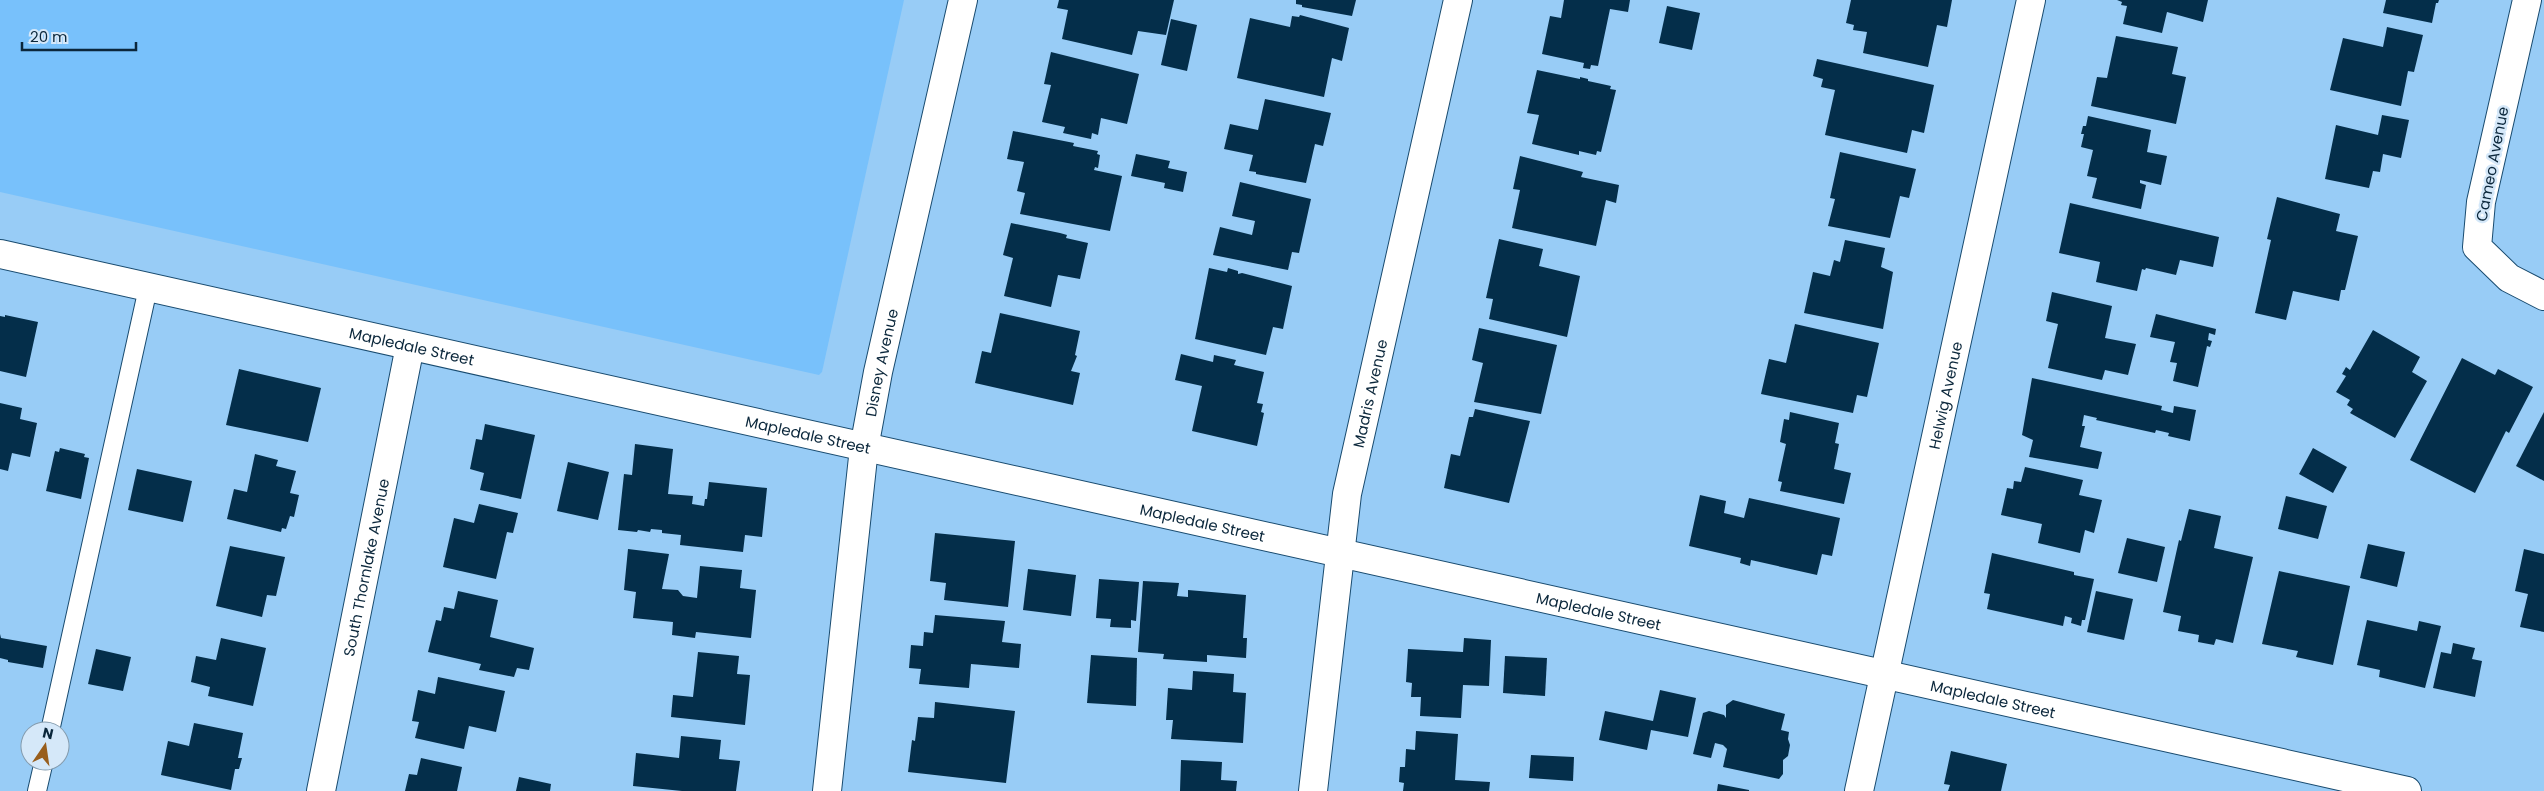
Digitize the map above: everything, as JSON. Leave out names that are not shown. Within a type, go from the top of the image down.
[{"type":"street","name":"Disney Avenue","points":[[827,791],[864,448],[878,372],[963,0]]},
{"type":"street","name":"Madris Avenue","points":[[1313,791],[1348,494],[1458,0]]},
{"type":"street","name":"Helwig Avenue","points":[[1859,791],[2031,0]]},
{"type":"street","name":"Cameo Avenue","points":[[2528,0],[2481,202],[2477,247],[2508,278],[2544,296]]},
{"type":"street","name":"Mapledale Street","points":[[0,254],[2407,791]]},
{"type":"street","name":"South Thornlake Avenue","points":[[321,791],[410,346]]},
{"type":"lane","points":[[52,721],[148,288]]},
{"type":"lane","points":[[37,791],[42,771]]},
{"type":"shaded area","points":[[0,0],[904,0],[822,372],[819,375],[0,192]]},
{"type":"building","points":[[1059,0],[1174,0],[1166,35],[1138,31],[1132,55],[1062,39],[1068,10],[1057,8]]},
{"type":"building","points":[[1296,0],[1356,0],[1352,16],[1302,7],[1302,5],[1296,4]]},
{"type":"building","points":[[1564,0],[1630,0],[1628,12],[1610,9],[1598,66],[1591,65],[1590,69],[1583,68],[1584,63],[1542,54],[1550,16],[1561,18]]},
{"type":"building","points":[[1851,0],[1952,0],[1947,27],[1937,25],[1928,67],[1863,53],[1867,32],[1853,30],[1854,25],[1846,23]]},
{"type":"building","points":[[2117,0],[2208,0],[2203,22],[2167,12],[2162,33],[2123,24],[2127,6],[2121,5],[2122,2]]},
{"type":"building","points":[[2386,0],[2439,0],[2436,3],[2432,23],[2383,13]]},
{"type":"building","points":[[1667,6],[1700,13],[1692,50],[1659,43]]},
{"type":"building","points":[[1300,15],[1349,28],[1342,61],[1332,58],[1324,97],[1237,78],[1250,18],[1290,27],[1292,16],[1299,17]]},
{"type":"building","points":[[1171,19],[1197,25],[1187,71],[1161,65]]},
{"type":"building","points":[[2387,27],[2423,35],[2414,72],[2408,71],[2401,106],[2330,90],[2343,38],[2383,47]]},
{"type":"building","points":[[2116,36],[2178,47],[2172,74],[2186,77],[2176,124],[2091,106],[2097,77],[2107,78]]},
{"type":"building","points":[[1051,52],[1139,74],[1127,124],[1101,118],[1098,135],[1092,133],[1091,139],[1063,133],[1065,127],[1042,122],[1051,85],[1044,84]]},
{"type":"building","points":[[1817,59],[1934,85],[1924,133],[1912,130],[1907,153],[1825,135],[1835,90],[1821,87],[1823,79],[1813,76]]},
{"type":"building","points":[[1537,70],[1588,79],[1588,81],[1611,86],[1610,89],[1616,90],[1601,152],[1597,151],[1596,155],[1579,151],[1579,155],[1532,144],[1539,115],[1527,113]]},
{"type":"building","points":[[1265,99],[1331,113],[1323,146],[1315,144],[1306,183],[1256,174],[1256,172],[1249,171],[1253,155],[1224,149],[1230,124],[1258,130]]},
{"type":"building","points":[[2382,115],[2409,120],[2401,158],[2383,154],[2380,172],[2373,171],[2369,188],[2325,179],[2336,125],[2378,135]]},
{"type":"building","points":[[2088,116],[2151,130],[2147,152],[2167,156],[2161,185],[2140,180],[2140,183],[2146,185],[2141,209],[2092,198],[2097,178],[2087,176],[2093,150],[2081,147],[2084,134],[2081,134],[2083,126],[2086,126]]},
{"type":"building","points":[[1013,131],[1074,143],[1073,146],[1098,151],[1097,154],[1100,155],[1098,168],[1095,167],[1094,170],[1122,176],[1110,231],[1020,214],[1025,193],[1017,191],[1024,162],[1007,159]]},
{"type":"building","points":[[1840,152],[1916,169],[1909,198],[1900,196],[1890,238],[1828,226],[1835,199],[1830,198]]},
{"type":"building","points":[[1136,154],[1170,161],[1168,168],[1187,172],[1183,192],[1164,188],[1165,183],[1131,176]]},
{"type":"building","points":[[1520,156],[1583,172],[1581,177],[1619,185],[1616,203],[1606,200],[1596,246],[1512,228],[1520,190],[1513,189]]},
{"type":"building","points":[[1240,182],[1311,199],[1299,253],[1292,252],[1288,270],[1213,255],[1220,227],[1252,235],[1255,221],[1232,216]]},
{"type":"building","points":[[2277,197],[2340,214],[2336,231],[2358,236],[2345,290],[2341,290],[2339,301],[2293,291],[2286,320],[2255,313],[2271,240],[2267,239]]},
{"type":"building","points":[[2070,203],[2219,237],[2213,267],[2180,260],[2176,275],[2146,268],[2145,270],[2142,269],[2137,291],[2096,282],[2100,262],[2059,253]]},
{"type":"building","points":[[1011,223],[1060,233],[1067,235],[1066,238],[1088,243],[1080,279],[1058,275],[1051,307],[1004,296],[1013,258],[1003,255]]},
{"type":"building","points":[[1499,239],[1543,249],[1539,266],[1580,276],[1567,337],[1489,319],[1493,299],[1486,298]]},
{"type":"building","points":[[1845,240],[1885,248],[1881,267],[1893,272],[1883,329],[1804,313],[1813,272],[1830,276],[1834,260],[1840,262]]},
{"type":"building","points":[[1209,268],[1227,272],[1228,268],[1238,271],[1238,274],[1242,273],[1292,286],[1283,329],[1273,327],[1266,355],[1195,339]]},
{"type":"building","points":[[2052,292],[2112,306],[2105,338],[2136,344],[2128,375],[2105,370],[2102,380],[2048,368],[2058,324],[2046,321]]},
{"type":"building","points":[[1000,313],[1080,331],[1075,355],[1077,356],[1071,371],[1080,373],[1073,405],[975,383],[982,351],[991,353]]},
{"type":"building","points":[[2156,314],[2216,329],[2215,335],[2209,333],[2208,340],[2212,341],[2210,347],[2207,346],[2198,387],[2173,381],[2177,363],[2170,362],[2175,342],[2150,337]]},
{"type":"building","points":[[5,315],[38,322],[26,377],[0,371],[0,316],[5,317]]},
{"type":"building","points":[[1795,324],[1879,343],[1867,397],[1857,395],[1853,413],[1761,394],[1769,359],[1786,363]]},
{"type":"building","points":[[1479,328],[1557,345],[1541,414],[1474,402],[1483,363],[1472,360]]},
{"type":"building","points":[[2373,330],[2420,357],[2412,372],[2427,381],[2395,438],[2350,413],[2353,409],[2347,405],[2350,400],[2336,392],[2346,376],[2342,374],[2346,367],[2350,370]]},
{"type":"building","points":[[1181,354],[1213,362],[1214,355],[1236,360],[1234,365],[1264,372],[1257,403],[1263,404],[1261,412],[1264,413],[1257,446],[1192,431],[1202,386],[1175,380]]},
{"type":"building","points":[[2462,358],[2495,375],[2498,369],[2533,387],[2509,433],[2506,431],[2475,493],[2410,460]]},
{"type":"building","points":[[239,369],[321,388],[308,442],[226,425]]},
{"type":"building","points":[[2032,378],[2162,406],[2161,410],[2173,413],[2174,406],[2196,410],[2190,441],[2168,436],[2169,433],[2156,430],[2155,433],[2096,420],[2097,418],[2084,415],[2082,426],[2085,426],[2080,447],[2102,452],[2098,469],[2029,457],[2033,440],[2022,435]]},
{"type":"building","points":[[0,403],[22,408],[20,419],[37,423],[30,457],[12,453],[8,471],[0,469]]},
{"type":"building","points":[[1475,409],[1530,421],[1509,503],[1444,488],[1451,454],[1460,456],[1469,417],[1473,417]]},
{"type":"building","points":[[1790,412],[1839,423],[1835,443],[1839,444],[1834,469],[1851,473],[1844,504],[1780,491],[1782,482],[1778,481],[1786,444],[1780,442],[1784,419],[1789,420]]},
{"type":"building","points":[[2544,412],[2544,481],[2516,466]]},
{"type":"building","points":[[485,424],[535,435],[521,499],[480,490],[484,473],[470,469],[476,439],[482,440]]},
{"type":"building","points":[[635,444],[673,449],[668,494],[693,496],[692,504],[704,506],[705,499],[707,499],[709,482],[767,488],[762,537],[745,535],[743,552],[680,545],[681,535],[662,533],[662,530],[651,529],[650,532],[638,530],[637,532],[618,530],[624,474],[632,475]]},
{"type":"building","points":[[60,448],[85,454],[84,457],[89,458],[81,499],[46,491],[55,451],[59,452]]},
{"type":"building","points":[[2313,448],[2347,467],[2333,493],[2299,474]]},
{"type":"building","points":[[255,454],[278,460],[276,466],[296,471],[290,493],[299,495],[294,517],[290,516],[286,529],[282,528],[281,532],[227,519],[234,489],[247,492]]},
{"type":"building","points":[[568,462],[609,472],[598,520],[557,511]]},
{"type":"building","points":[[2025,467],[2083,480],[2079,495],[2102,500],[2094,533],[2085,530],[2080,553],[2038,543],[2042,524],[2001,515],[2007,488],[2013,489],[2014,481],[2021,482]]},
{"type":"building","points":[[137,469],[192,481],[183,522],[128,510]]},
{"type":"building","points":[[1700,495],[1726,501],[1724,513],[1744,518],[1749,498],[1840,518],[1832,556],[1822,554],[1817,575],[1751,560],[1750,566],[1740,563],[1741,558],[1689,546]]},
{"type":"building","points":[[2286,496],[2327,506],[2318,539],[2278,529]]},
{"type":"building","points":[[479,504],[518,513],[513,533],[507,532],[496,579],[443,567],[454,518],[474,523]]},
{"type":"building","points":[[2189,509],[2221,516],[2214,548],[2253,557],[2233,643],[2216,639],[2214,645],[2198,642],[2199,635],[2178,631],[2181,616],[2163,612],[2179,540],[2181,541]]},
{"type":"building","points":[[935,533],[1015,541],[1008,607],[944,600],[946,583],[930,581]]},
{"type":"building","points":[[2127,538],[2165,547],[2157,582],[2118,573]]},
{"type":"building","points":[[2368,544],[2405,552],[2397,587],[2360,578]]},
{"type":"building","points":[[230,546],[285,557],[276,596],[267,595],[262,617],[216,606]]},
{"type":"building","points":[[628,549],[669,554],[662,589],[678,590],[683,596],[697,598],[700,566],[742,570],[740,588],[756,590],[751,638],[696,632],[695,638],[672,635],[673,622],[633,618],[636,592],[624,590]]},
{"type":"building","points":[[2524,549],[2544,554],[2544,632],[2520,627],[2528,594],[2515,591]]},
{"type":"building","points":[[1992,553],[2074,572],[2074,575],[2094,579],[2085,620],[2082,620],[2081,626],[2071,623],[2072,618],[2065,616],[2063,626],[1987,609],[1990,594],[1984,593]]},
{"type":"building","points":[[1028,569],[1076,575],[1071,616],[1023,610]]},
{"type":"building","points":[[2279,571],[2350,586],[2333,665],[2296,657],[2298,651],[2262,644]]},
{"type":"building","points":[[1099,579],[1139,582],[1136,621],[1131,620],[1131,628],[1110,627],[1111,619],[1096,618]]},
{"type":"building","points":[[1143,581],[1179,583],[1177,596],[1188,597],[1188,590],[1246,595],[1243,638],[1247,638],[1246,658],[1207,655],[1207,662],[1163,659],[1164,654],[1138,652]]},
{"type":"building","points":[[458,591],[498,600],[490,637],[534,648],[529,670],[517,668],[514,677],[479,670],[481,664],[428,652],[436,620],[441,621],[444,607],[454,609]]},
{"type":"building","points":[[2096,591],[2133,599],[2124,640],[2087,632]]},
{"type":"building","points":[[935,615],[1005,621],[1002,642],[1021,644],[1019,668],[971,664],[969,688],[919,684],[921,669],[909,668],[911,645],[923,646],[924,632],[933,633]]},
{"type":"building","points":[[2367,620],[2417,631],[2419,621],[2441,626],[2425,688],[2379,677],[2380,670],[2357,665]]},
{"type":"building","points":[[0,634],[1,638],[47,646],[43,668],[8,662],[8,660],[0,658]]},
{"type":"building","points":[[221,638],[266,648],[253,706],[208,696],[210,687],[191,682],[196,656],[216,660]]},
{"type":"building","points":[[1464,638],[1491,640],[1489,686],[1463,685],[1461,718],[1420,716],[1421,697],[1411,697],[1412,683],[1406,682],[1408,649],[1463,652]]},
{"type":"building","points":[[2453,643],[2475,648],[2472,659],[2482,661],[2475,697],[2433,688],[2441,652],[2451,654]]},
{"type":"building","points":[[96,649],[131,657],[123,691],[88,684]]},
{"type":"building","points":[[698,652],[739,656],[737,674],[750,675],[745,725],[671,717],[673,695],[693,697]]},
{"type":"building","points":[[1091,655],[1137,658],[1136,706],[1087,703]]},
{"type":"building","points":[[1505,656],[1547,658],[1545,696],[1503,693]]},
{"type":"building","points":[[1193,671],[1234,674],[1233,692],[1246,693],[1243,743],[1171,739],[1173,720],[1166,720],[1168,688],[1192,690]]},
{"type":"building","points":[[438,677],[505,691],[496,732],[469,726],[464,749],[415,738],[419,722],[412,721],[418,690],[435,694]]},
{"type":"building","points":[[1660,690],[1696,698],[1688,737],[1651,730],[1647,750],[1599,740],[1605,711],[1653,721]]},
{"type":"building","points":[[1733,700],[1785,714],[1781,730],[1789,732],[1788,739],[1790,745],[1788,756],[1783,760],[1783,774],[1779,779],[1723,767],[1727,749],[1723,745],[1715,743],[1711,758],[1693,754],[1703,713],[1709,711],[1724,715],[1726,718],[1726,705]]},
{"type":"building","points":[[935,702],[1015,711],[1006,783],[908,772],[912,740],[915,741],[918,717],[934,718]]},
{"type":"building","points":[[194,723],[243,733],[238,758],[242,758],[239,769],[235,769],[231,790],[161,775],[168,741],[189,746]]},
{"type":"building","points":[[1416,731],[1458,734],[1455,780],[1490,782],[1489,791],[1403,791],[1404,783],[1399,782],[1400,767],[1405,767],[1406,749],[1415,750]]},
{"type":"building","points":[[681,736],[721,740],[719,759],[740,761],[736,791],[682,791],[633,786],[636,753],[679,758]]},
{"type":"building","points":[[1951,751],[2007,764],[2001,791],[1948,791],[1950,785],[1944,784]]},
{"type":"building","points":[[1531,755],[1574,757],[1573,781],[1529,778]]},
{"type":"building","points":[[421,758],[462,767],[457,791],[405,791],[409,774],[417,775]]},
{"type":"building","points":[[1181,760],[1222,762],[1221,780],[1237,781],[1236,791],[1180,791]]},
{"type":"building","points":[[519,777],[551,784],[550,791],[516,791]]},
{"type":"building","points":[[1718,784],[1749,790],[1749,791],[1717,791]]}]
